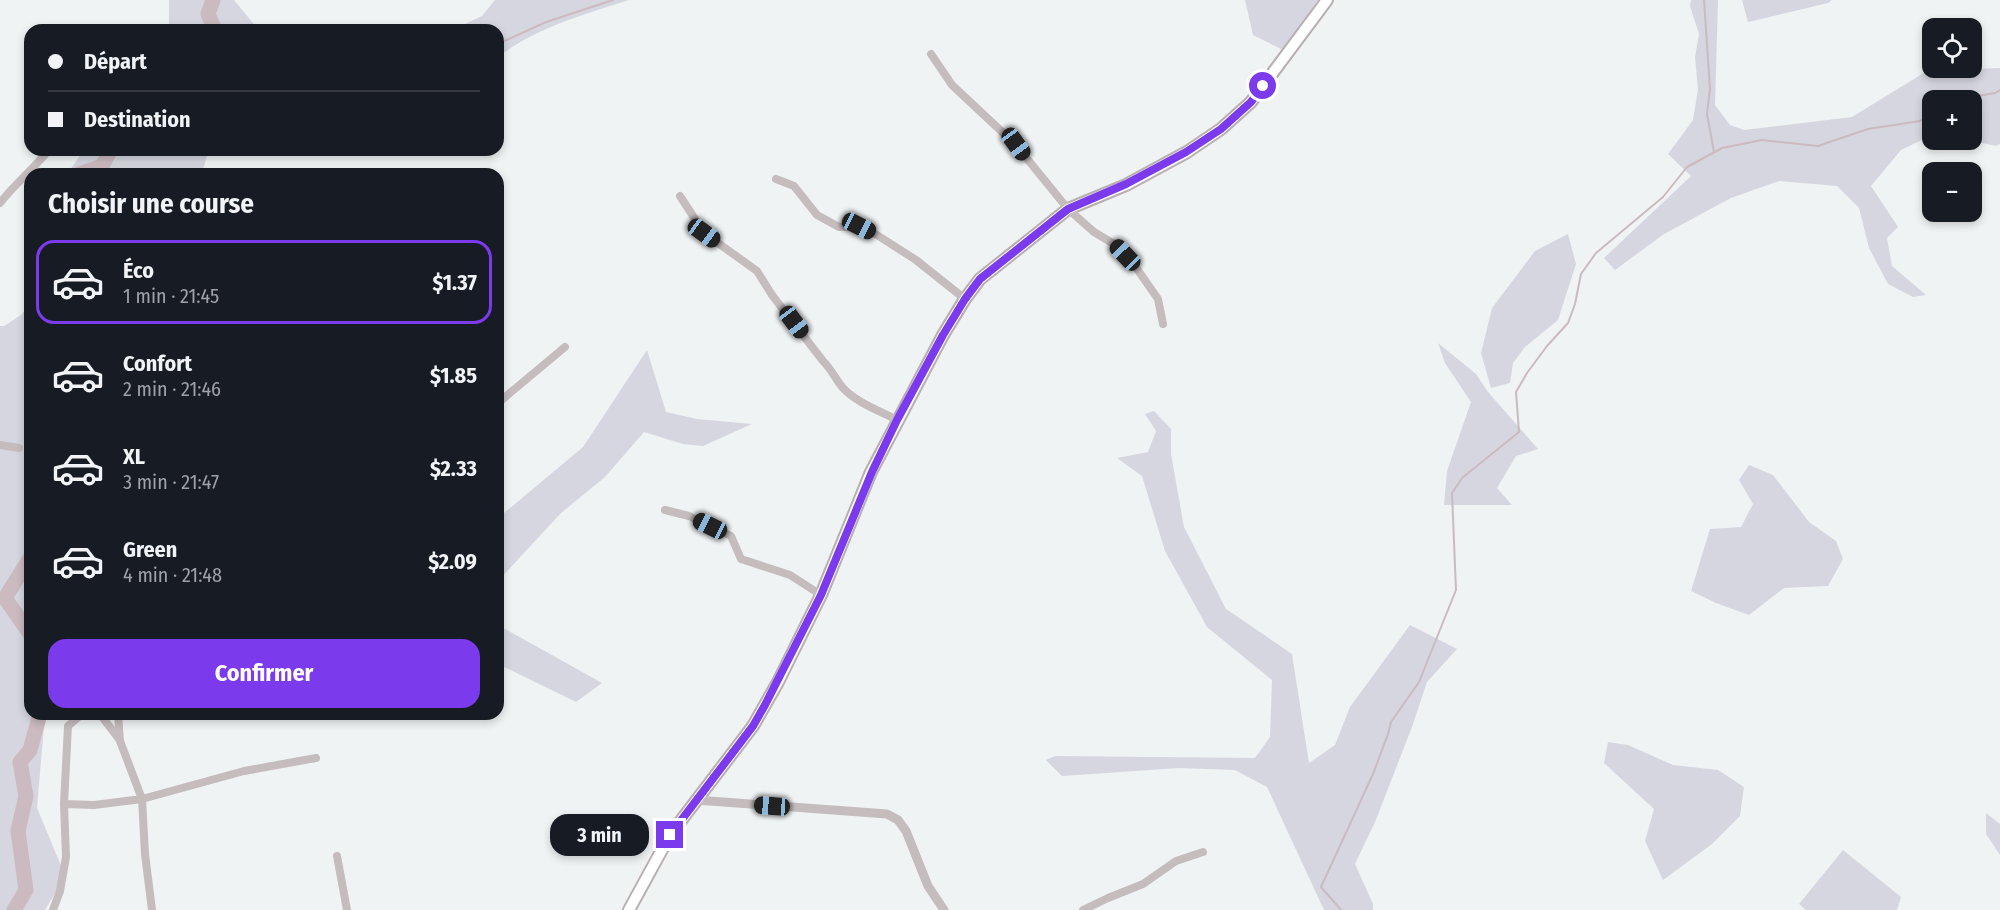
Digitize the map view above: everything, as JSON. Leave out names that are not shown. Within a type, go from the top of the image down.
[{"type":"main road","points":[[629,910],[670,835],[753,726],[778,682],[821,595],[872,472],[897,420],[943,335],[980,279],[1068,209],[1126,184],[1186,152],[1221,129],[1251,102],[1327,0]]},
{"type":"street","points":[[931,54],[952,85],[1016,144],[1068,209],[1094,232],[1114,244],[1135,266],[1158,299],[1163,324]]},
{"type":"street","points":[[34,168],[44,156]]},
{"type":"street","points":[[0,203],[24,177]]},
{"type":"street","points":[[776,179],[795,186],[817,215],[839,227],[859,226],[877,235],[916,260],[965,299]]},
{"type":"street","points":[[680,196],[704,233],[758,271],[772,295],[823,362],[832,370],[843,388],[858,400],[897,420]]},
{"type":"street","points":[[504,398],[565,347]]},
{"type":"street","points":[[0,445],[19,448]]},
{"type":"street","points":[[665,510],[689,516],[731,536],[741,559],[790,575],[821,595]]},
{"type":"street","points":[[53,910],[60,891],[66,857],[64,804],[68,726],[75,720]]},
{"type":"street","points":[[104,720],[120,741],[142,800],[145,854],[152,910]]},
{"type":"street","points":[[118,720],[120,741]]},
{"type":"street","points":[[64,804],[94,805],[142,800],[244,771],[316,758]]},
{"type":"street","points":[[696,800],[886,814],[898,820],[906,831],[928,886],[944,910]]},
{"type":"street","points":[[1083,910],[1143,884],[1176,861],[1203,852]]},
{"type":"street","points":[[337,856],[347,910]]},
{"type":"shaded area","points":[[169,0],[234,0],[254,24],[169,24]]},
{"type":"shaded area","points":[[495,0],[629,0],[544,30],[504,53],[504,24],[465,24],[482,16]]},
{"type":"shaded area","points":[[1245,0],[1318,0],[1283,50],[1253,35]]},
{"type":"shaded area","points":[[1691,0],[1718,0],[1715,105],[1730,125],[1744,130],[1852,117],[1922,74],[1922,78],[1982,78],[1982,69],[2000,68],[2000,144],[1996,146],[1982,143],[1982,90],[1922,90],[1922,140],[1901,150],[1871,186],[1898,227],[1887,238],[1892,266],[1926,295],[1913,297],[1888,284],[1869,248],[1859,208],[1837,186],[1779,181],[1731,198],[1664,234],[1615,270],[1604,258],[1691,176],[1668,154],[1693,120],[1698,90],[1695,57],[1699,34],[1690,6]]},
{"type":"shaded area","points":[[1742,0],[1832,0],[1828,3],[1748,22]]},
{"type":"shaded area","points":[[80,156],[207,156],[203,168],[71,168]]},
{"type":"shaded area","points":[[1568,234],[1576,264],[1558,320],[1525,347],[1513,363],[1510,383],[1491,388],[1481,353],[1492,308],[1535,251]]},
{"type":"shaded area","points":[[24,311],[24,720],[44,720],[37,808],[62,868],[60,885],[45,910],[0,910],[0,326],[4,326]]},
{"type":"shaded area","points":[[1438,343],[1476,374],[1488,392],[1538,449],[1516,456],[1497,488],[1512,505],[1444,505],[1447,471],[1471,402],[1445,363]]},
{"type":"shaded area","points":[[647,350],[666,412],[697,419],[752,424],[703,446],[683,444],[644,432],[605,477],[561,513],[504,575],[504,513],[583,447]]},
{"type":"shaded area","points":[[1154,411],[1171,429],[1171,454],[1184,527],[1226,609],[1292,654],[1309,763],[1335,745],[1350,707],[1410,625],[1457,649],[1427,682],[1375,822],[1355,864],[1373,904],[1373,910],[1324,910],[1267,787],[1235,770],[1179,768],[1062,776],[1046,760],[1055,756],[1255,758],[1270,737],[1272,680],[1207,627],[1165,551],[1142,476],[1117,458],[1148,452],[1156,431],[1145,414]]},
{"type":"shaded area","points":[[1749,465],[1773,475],[1809,522],[1836,541],[1843,559],[1828,586],[1784,588],[1749,615],[1691,591],[1710,529],[1741,527],[1753,504],[1739,480]]},
{"type":"shaded area","points":[[504,628],[602,683],[576,702],[504,667]]},
{"type":"shaded area","points":[[1608,742],[1628,745],[1673,765],[1718,770],[1744,787],[1740,816],[1712,844],[1663,880],[1645,841],[1654,809],[1604,763]]},
{"type":"shaded area","points":[[1986,813],[2000,824],[2000,855],[1986,834]]},
{"type":"shaded area","points":[[1843,850],[1901,897],[1897,910],[1806,910],[1799,904]]},
{"type":"waterway","points":[[212,24],[208,14],[213,0]]},
{"type":"waterway","points":[[504,41],[546,22],[613,0]]},
{"type":"waterway","points":[[1704,0],[1710,89],[1707,114],[1714,152]]},
{"type":"waterway","points":[[1982,95],[2000,90]]},
{"type":"waterway","points":[[1341,910],[1321,887],[1373,774],[1391,722],[1419,682],[1456,590],[1452,493],[1462,478],[1519,432],[1516,392],[1547,346],[1568,323],[1575,304],[1581,274],[1596,253],[1663,197],[1687,167],[1722,148],[1762,140],[1818,146],[1868,129],[1922,120]]},
{"type":"waterway","points":[[96,168],[102,166],[107,156]]},
{"type":"waterway","points":[[24,568],[5,598],[24,625]]},
{"type":"waterway","points":[[14,910],[26,890],[18,831],[26,796],[20,762],[30,750],[38,720]]},
{"type":"route","points":[[670,835],[753,726],[778,682],[821,595],[872,472],[897,420],[943,335],[980,279],[1068,209],[1126,184],[1186,152],[1221,129],[1251,102],[1263,86]]}]
